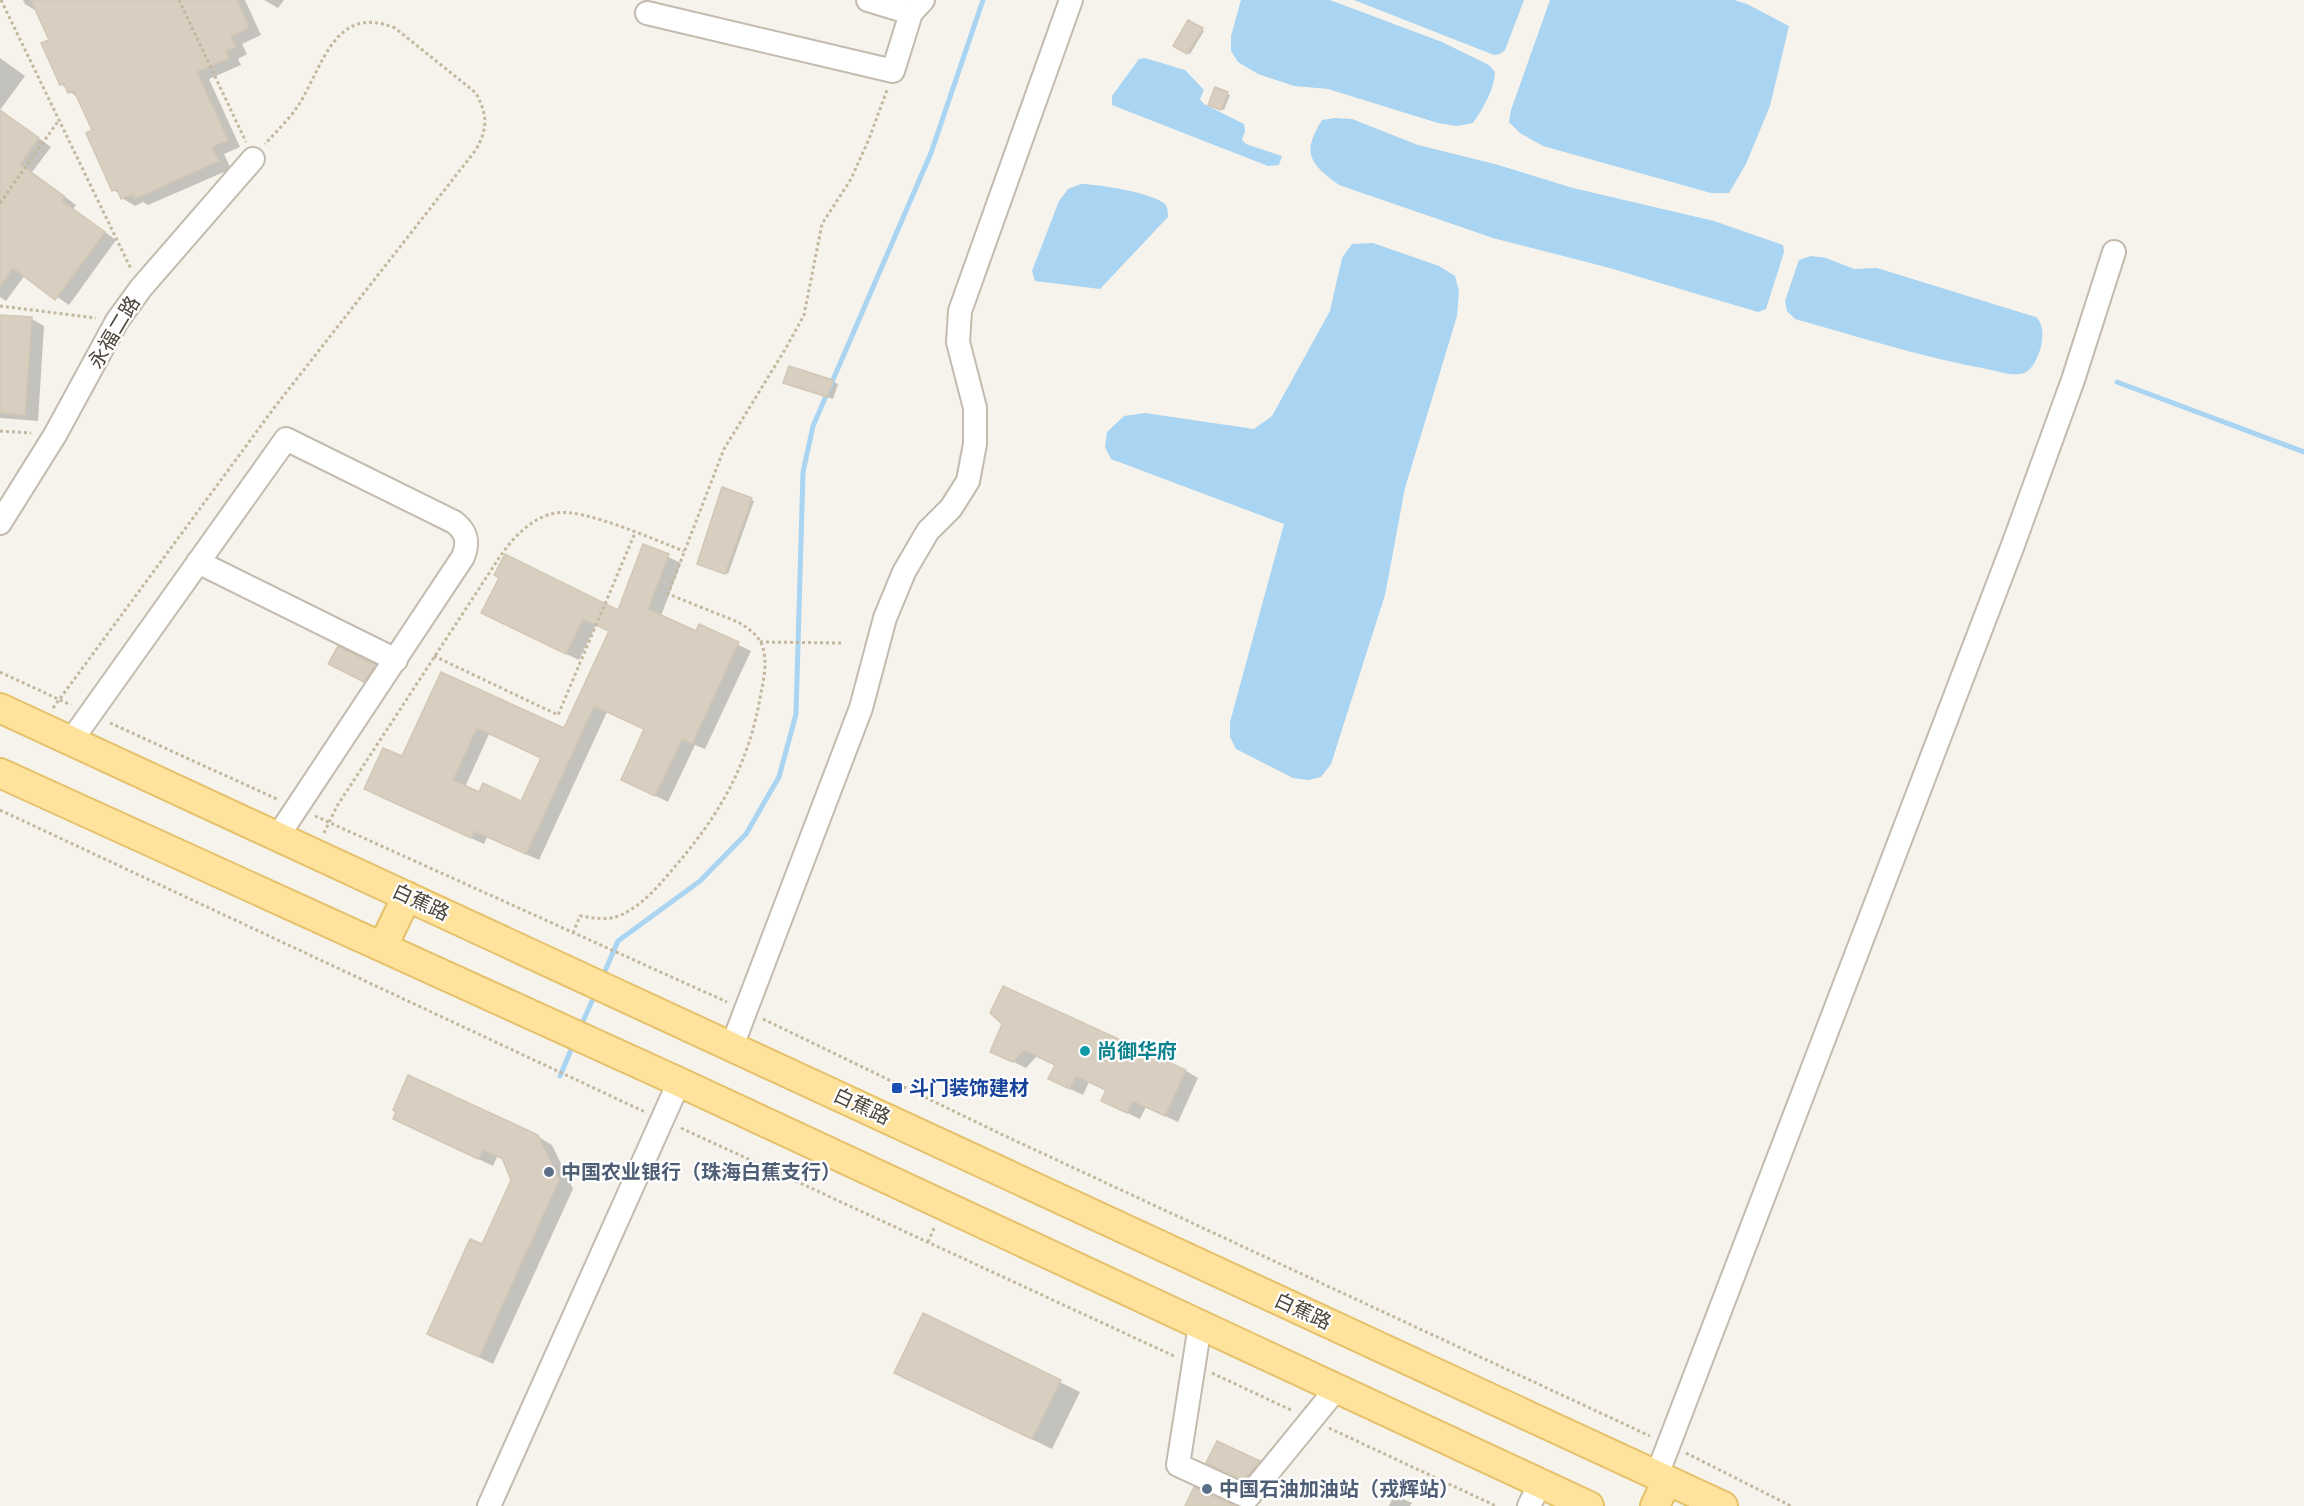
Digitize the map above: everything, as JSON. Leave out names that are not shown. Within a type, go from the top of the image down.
[{"type":"main road","name":"白蕉路","points":[[0,708],[1723,1506]]},
{"type":"main road","points":[[0,772],[680,1082],[1336,1388],[1535,1495],[1589,1506]]},
{"type":"main road","points":[[383,946],[407,896]]},
{"type":"main road","points":[[1655,1506],[1662,1478]]},
{"type":"street","points":[[647,13],[894,71],[917,7],[868,0]]},
{"type":"street","points":[[732,1046],[861,708],[885,618],[904,572],[928,531],[951,508],[968,481],[975,444],[975,408],[958,342],[960,311],[1071,0]]},
{"type":"street","name":"永福二路","points":[[0,523],[56,435],[117,321],[141,288],[253,159]]},
{"type":"street","points":[[1662,1478],[1669,1444],[2013,545],[2073,380],[2114,252]]},
{"type":"street","points":[[70,741],[286,439],[454,522],[462,528],[467,547],[464,557],[278,836]]},
{"type":"street","points":[[198,562],[396,660]]},
{"type":"street","points":[[489,1506],[680,1082]]},
{"type":"street","points":[[1200,1325],[1178,1465],[1248,1497],[1336,1388]]},
{"type":"path","points":[[1,0],[141,288]]},
{"type":"path","points":[[40,727],[273,408],[475,151],[483,138],[486,123],[484,108],[476,93],[395,28],[380,22],[360,23],[343,32],[330,44],[298,106],[253,159],[179,0]]},
{"type":"path","points":[[573,933],[580,916],[604,919],[620,916],[636,906],[660,884],[706,829],[727,796],[745,755],[763,682],[764,657],[760,642],[749,628],[738,622],[668,594],[724,448],[804,315],[822,224],[851,180],[894,71]]},
{"type":"path","points":[[0,203],[59,120]]},
{"type":"path","points":[[0,306],[117,321]]},
{"type":"path","points":[[0,431],[56,435]]},
{"type":"path","points":[[314,853],[337,806],[434,656],[512,539],[530,524],[555,513],[582,514],[684,551]]},
{"type":"path","points":[[434,656],[558,715],[635,533]]},
{"type":"path","points":[[760,642],[843,643]]},
{"type":"path","points":[[0,672],[746,1011],[1014,1140],[1669,1444],[1791,1506]]},
{"type":"path","points":[[0,810],[662,1120],[1496,1506]]},
{"type":"water","points":[[1241,0],[1330,0],[1442,42],[1489,65],[1495,72],[1490,93],[1473,123],[1457,126],[1438,123],[1328,89],[1294,86],[1258,74],[1238,62],[1231,51],[1231,36]]},
{"type":"water","points":[[1354,0],[1524,0],[1505,50],[1494,55]]},
{"type":"water","points":[[1550,0],[1734,0],[1747,4],[1789,26],[1770,106],[1746,164],[1729,193],[1711,193],[1543,146],[1520,133],[1509,122],[1511,110]]},
{"type":"water","points":[[1145,58],[1185,70],[1204,90],[1200,99],[1204,104],[1244,124],[1245,131],[1242,140],[1246,144],[1282,156],[1279,165],[1268,166],[1112,105],[1112,96],[1139,59]]},
{"type":"water","points":[[1352,119],[1418,145],[1495,164],[1573,188],[1714,221],[1783,245],[1784,252],[1766,309],[1758,312],[1606,267],[1493,238],[1339,185],[1315,164],[1311,150],[1312,141],[1322,120]]},
{"type":"water","points":[[1081,184],[1112,187],[1149,196],[1165,204],[1168,217],[1100,289],[1035,281],[1032,271],[1059,201],[1068,189]]},
{"type":"water","points":[[1373,243],[1439,266],[1455,276],[1459,291],[1457,316],[1405,488],[1385,595],[1331,764],[1321,777],[1308,780],[1293,778],[1236,749],[1230,737],[1230,722],[1284,524],[1111,459],[1105,447],[1107,432],[1124,416],[1145,413],[1254,429],[1272,416],[1330,311],[1342,258],[1352,244]]},
{"type":"water","points":[[1811,256],[1826,258],[1854,269],[1877,268],[2036,317],[2042,327],[2041,347],[2037,358],[2033,366],[2024,373],[2005,373],[1915,353],[1795,319],[1787,311],[1785,301],[1799,260]]},
{"type":"building","points":[[31,0],[237,0],[249,28],[231,36],[236,47],[226,51],[229,58],[197,72],[228,140],[212,147],[219,161],[135,199],[133,194],[121,199],[117,189],[112,191],[86,133],[92,130],[74,91],[68,93],[64,83],[60,85],[41,43],[49,40]]},
{"type":"building","points":[[1188,20],[1203,28],[1187,54],[1173,46]]},
{"type":"building","points":[[1215,87],[1228,92],[1221,110],[1208,105]]},
{"type":"building","points":[[0,110],[39,138],[20,164],[65,197],[62,201],[105,232],[55,300],[13,268],[0,286]]},
{"type":"building","points":[[0,315],[32,317],[25,415],[0,413]]},
{"type":"building","points":[[789,366],[833,380],[827,397],[783,383]]},
{"type":"building","points":[[722,487],[752,498],[725,574],[697,564]]},
{"type":"building","points":[[643,544],[669,554],[648,609],[696,631],[699,624],[739,642],[692,744],[682,739],[655,796],[621,780],[644,729],[594,706],[526,854],[474,831],[471,838],[364,789],[383,748],[402,756],[441,672],[564,728],[609,631],[583,619],[566,654],[481,613],[499,578],[494,575],[505,554],[618,610]],"holes":[[[477,728],[541,758],[521,801],[483,783],[479,792],[453,780]]]},
{"type":"building","points":[[338,646],[375,665],[364,682],[328,664]]},
{"type":"building","name":"尚御华府","points":[[1003,986],[1186,1070],[1165,1116],[1133,1101],[1127,1113],[1101,1101],[1106,1090],[1076,1076],[1070,1089],[1048,1079],[1055,1065],[1024,1050],[1013,1062],[990,1052],[1002,1024],[990,1013]]},
{"type":"building","points":[[408,1075],[538,1135],[559,1180],[479,1357],[427,1334],[470,1239],[482,1244],[511,1180],[502,1158],[483,1150],[478,1159],[393,1119],[396,1112],[393,1110]]},
{"type":"building","points":[[923,1313],[1061,1380],[1032,1439],[894,1373]]},
{"type":"building","points":[[1217,1441],[1260,1461],[1244,1480],[1206,1463]]},
{"type":"building","points":[[1194,1487],[1235,1506],[1185,1506]]},
{"type":"waterway","points":[[602,978],[618,941],[700,881],[746,834],[779,777],[796,714],[803,472],[813,426],[931,153],[983,0]]},
{"type":"waterway","points":[[2117,382],[2304,452]]},
{"type":"waterway","points":[[580,1028],[596,992]]},
{"type":"waterway","points":[[560,1076],[573,1045]]},
{"type":"place","name":"尚御华府","points":[[1085,1051]]},
{"type":"place","name":"斗门装饰建材","points":[[897,1088]]},
{"type":"place","name":"中国农业银行（珠海白蕉支行）","points":[[549,1172]]},
{"type":"place","name":"中国石油加油站（戎辉站）","points":[[1207,1489]]}]
